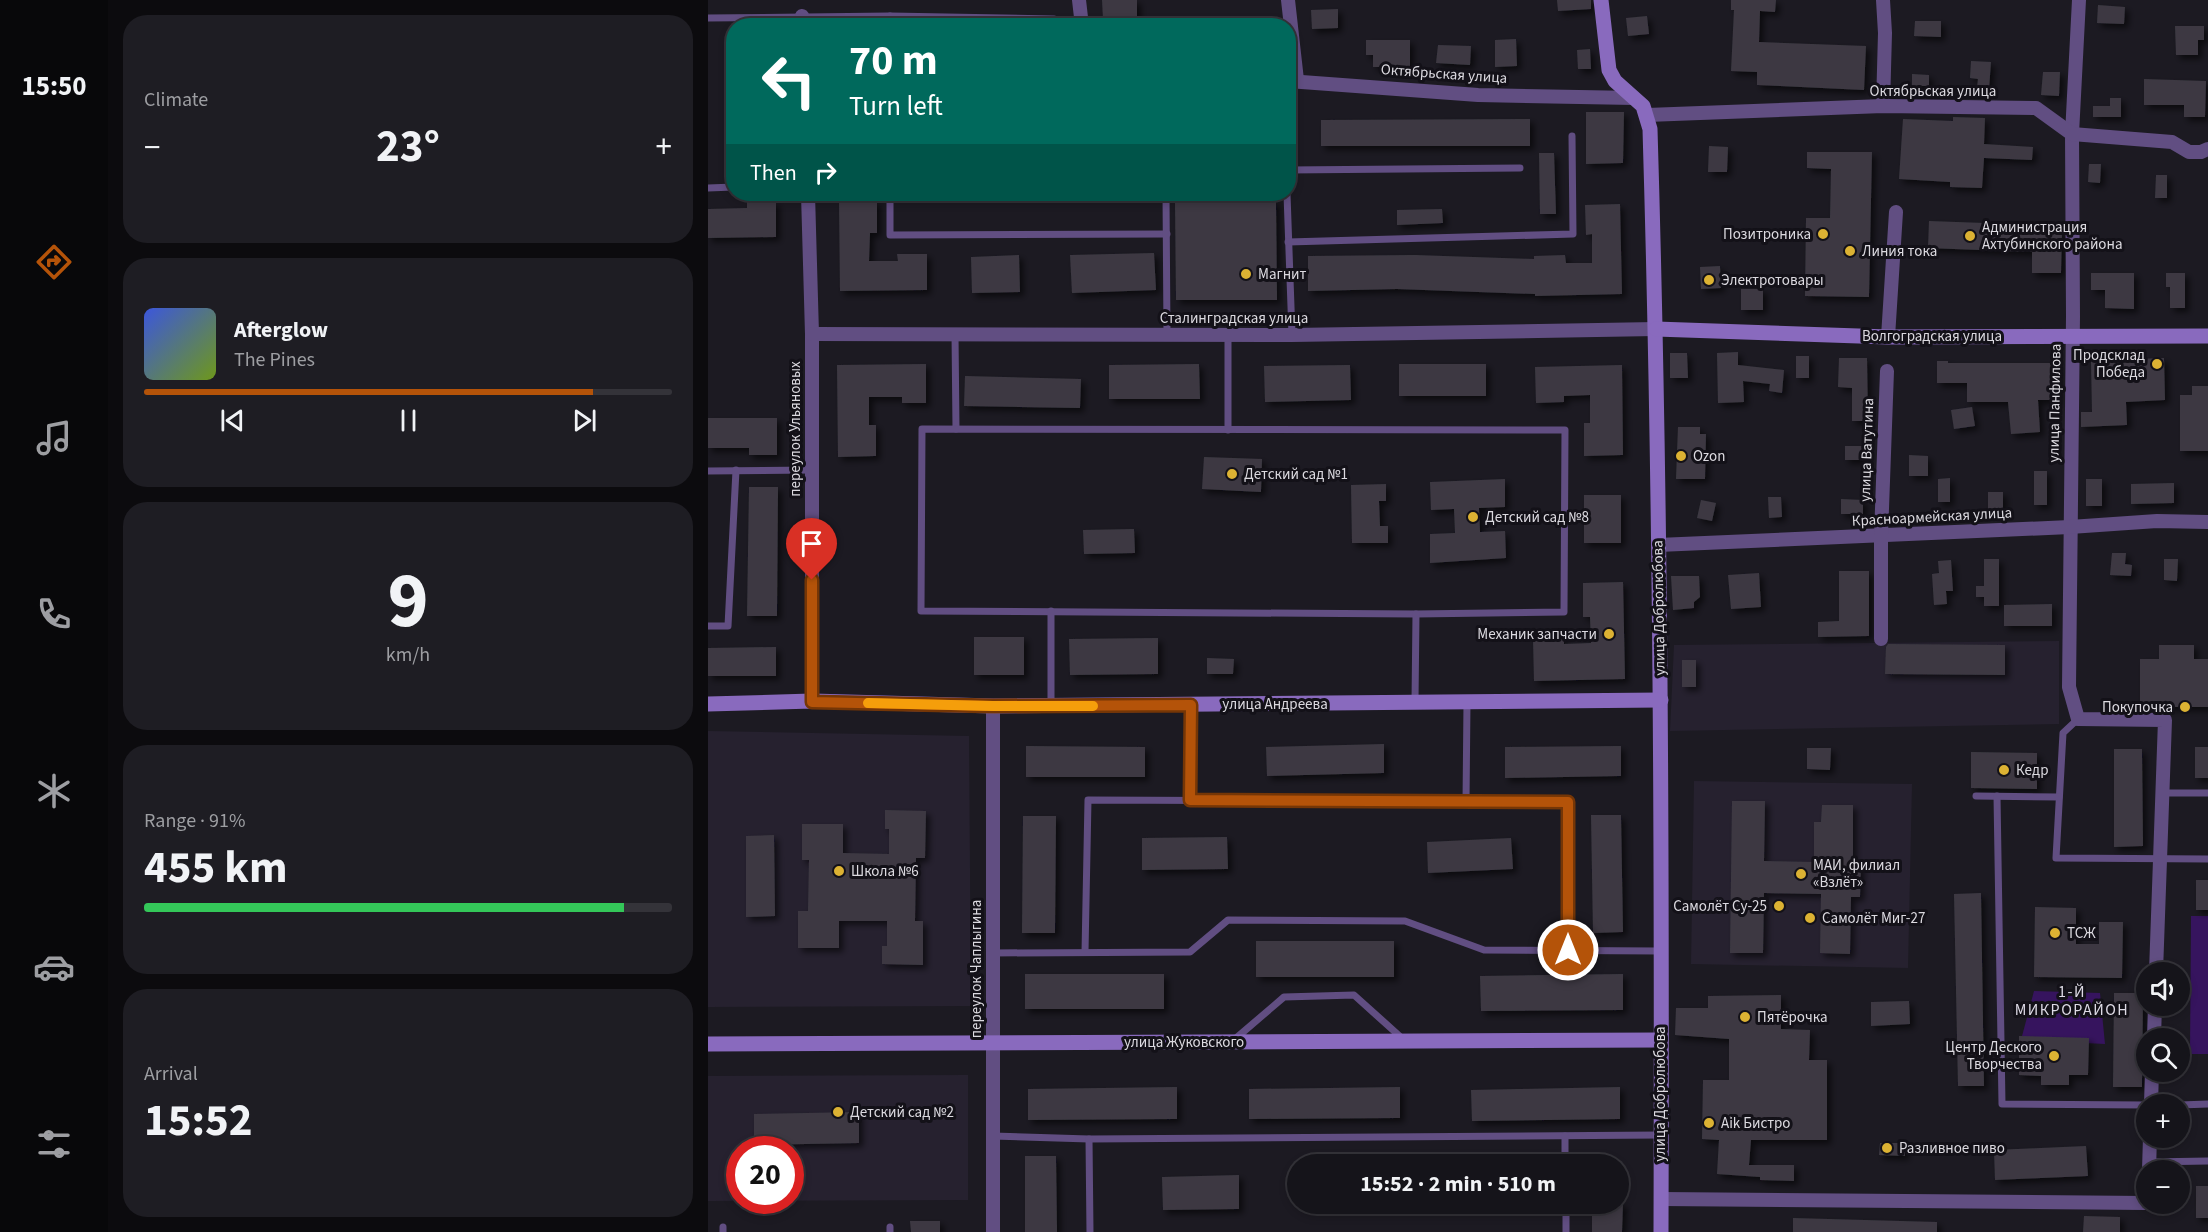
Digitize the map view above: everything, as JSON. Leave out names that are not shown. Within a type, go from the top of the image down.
[{"type":"street","points":[[1079,0],[1081,18]]},
{"type":"street","points":[[1288,0],[1289,18]]},
{"type":"street","points":[[1600,0],[1609,70],[1615,81],[1643,106],[1647,115]]},
{"type":"street","points":[[1883,0],[1885,33],[1883,106]]},
{"type":"street","name":"улица Панфилова","points":[[2078,719],[2069,687],[2073,335],[2072,134],[2079,0]]},
{"type":"street","name":"Октябрьская улица","points":[[1296,81],[1478,94],[1634,98]]},
{"type":"street","name":"Октябрьская улица","points":[[1647,115],[1883,106],[2036,108],[2072,134]]},
{"type":"street","name":"улица Добролюбова","points":[[1647,115],[1650,129],[1656,329],[1661,700],[1661,1232]]},
{"type":"street","points":[[2072,134],[2172,142],[2190,152],[2201,152],[2208,149]]},
{"type":"street","name":"переулок Ульяновых","points":[[808,201],[812,334],[812,702]]},
{"type":"street","points":[[1888,337],[1896,212]]},
{"type":"street","name":"Сталинградская улица","points":[[812,334],[1292,335],[1656,329]]},
{"type":"street","name":"Волгоградская улица","points":[[1656,329],[1888,337],[2208,336]]},
{"type":"street","name":"улица Ватутина","points":[[1881,639],[1881,536],[1887,371]]},
{"type":"street","name":"Красноармейская улица","points":[[1658,545],[2070,527],[2157,521],[2208,522]]},
{"type":"street","name":"улица Андреева","points":[[708,704],[812,702],[1051,706],[1661,700]]},
{"type":"street","name":"переулок Чаплыгина","points":[[993,706],[993,1232]]},
{"type":"street","points":[[2078,719],[2165,720],[2156,962]]},
{"type":"street","name":"улица Жуковского","points":[[708,1044],[1660,1040]]},
{"type":"street","points":[[1661,1199],[2136,1203]]},
{"type":"lane","points":[[855,18],[890,16],[999,18]]},
{"type":"lane","points":[[708,18],[726,19]]},
{"type":"lane","points":[[1288,242],[1573,234],[1572,136]]},
{"type":"lane","points":[[1296,170],[1520,168]]},
{"type":"lane","points":[[708,188],[726,187]]},
{"type":"lane","points":[[890,201],[890,235],[1167,234]]},
{"type":"lane","points":[[1166,201],[1167,335]]},
{"type":"lane","points":[[1287,201],[1292,335]]},
{"type":"lane","points":[[955,334],[956,429]]},
{"type":"lane","points":[[1228,335],[1228,430]]},
{"type":"lane","points":[[922,429],[1228,430],[1565,430],[1564,612],[1416,614],[921,611],[922,429]]},
{"type":"lane","points":[[708,626],[728,626],[736,470]]},
{"type":"lane","points":[[708,471],[812,470]]},
{"type":"lane","points":[[1051,611],[1051,706]]},
{"type":"lane","points":[[1415,703],[1416,614]]},
{"type":"lane","points":[[1466,802],[1467,703]]},
{"type":"lane","points":[[1190,800],[1191,705]]},
{"type":"lane","points":[[2078,719],[2063,733],[2056,858],[2208,859]]},
{"type":"lane","points":[[2162,793],[2208,793]]},
{"type":"lane","points":[[1976,796],[2059,797]]},
{"type":"lane","points":[[1997,796],[2002,1104],[2136,1105]]},
{"type":"lane","points":[[1085,952],[1088,800],[1568,802],[1568,950]]},
{"type":"lane","points":[[993,953],[1190,952],[1228,920],[1405,921],[1484,950],[1660,951]]},
{"type":"lane","points":[[1233,1042],[1284,997],[1354,995],[1406,1041]]},
{"type":"lane","points":[[2190,1105],[2208,1104]]},
{"type":"lane","points":[[993,1136],[1089,1138],[1660,1135]]},
{"type":"lane","points":[[1565,1136],[1565,1154]]},
{"type":"lane","points":[[1089,1138],[1090,1232]]},
{"type":"lane","points":[[2190,1163],[2208,1161]]},
{"type":"lane","points":[[1566,1214],[1566,1232]]},
{"type":"shaded area","points":[[2059,641],[2059,724],[1670,731],[1674,645]]},
{"type":"shaded area","name":"Школа №6","points":[[708,731],[969,736],[971,1006],[708,1007]]},
{"type":"shaded area","name":"МАИ, филиал «Взлёт»","points":[[1694,781],[1912,784],[1908,968],[1691,964]]},
{"type":"shaded area","points":[[2191,916],[2208,916],[2208,1054],[2190,1054]]},
{"type":"shaded area","points":[[2034,991],[2100,993],[2105,1044],[2021,1040]]},
{"type":"shaded area","name":"Детский сад №2","points":[[968,1075],[968,1200],[804,1201],[804,1136],[726,1136],[726,1201],[708,1201],[708,1076]]},
{"type":"building","points":[[1102,0],[1137,0],[1137,17],[1103,18]]},
{"type":"building","points":[[1557,0],[1591,0],[1591,9],[1558,11]]},
{"type":"building","points":[[1731,0],[1776,0],[1775,12],[1760,11],[1759,42],[1866,46],[1864,90],[1757,85],[1757,72],[1731,71],[1734,10],[1731,10]]},
{"type":"building","points":[[2098,5],[2125,7],[2124,24],[2097,23]]},
{"type":"building","points":[[1338,9],[1338,28],[1312,29],[1311,10]]},
{"type":"building","points":[[1647,16],[1649,34],[1628,36],[1626,18]]},
{"type":"building","points":[[1915,21],[1941,21],[1941,37],[1914,36]]},
{"type":"building","points":[[2175,26],[2204,26],[2204,40],[2198,40],[2198,55],[2176,55]]},
{"type":"building","points":[[1516,39],[1517,66],[1495,67],[1495,40]]},
{"type":"building","points":[[1366,40],[1410,40],[1410,67],[1373,67],[1373,55],[1366,55]]},
{"type":"building","points":[[1438,45],[1471,46],[1470,65],[1436,63]]},
{"type":"building","points":[[1590,49],[1591,69],[1578,69],[1577,50]]},
{"type":"building","points":[[1971,61],[1991,62],[1989,89],[1977,88],[1978,79],[1970,78]]},
{"type":"building","points":[[2043,72],[2060,72],[2059,96],[2041,95]]},
{"type":"building","points":[[1912,74],[1929,75],[1929,86],[1912,86]]},
{"type":"building","points":[[2144,79],[2206,81],[2205,117],[2184,117],[2184,105],[2144,105]]},
{"type":"building","points":[[2110,98],[2121,98],[2121,117],[2093,117],[2093,106],[2110,106]]},
{"type":"building","points":[[1586,112],[1624,112],[1623,163],[1586,164]]},
{"type":"building","points":[[1953,117],[1985,118],[1984,144],[2033,147],[2032,160],[1984,158],[1982,188],[1950,187],[1950,182],[1899,179],[1903,119],[1953,121]]},
{"type":"building","points":[[1530,119],[1530,146],[1321,146],[1321,120]]},
{"type":"building","points":[[1709,146],[1728,147],[1727,172],[1708,172]]},
{"type":"building","points":[[1807,152],[1872,152],[1869,297],[1805,296],[1806,218],[1830,218],[1831,169],[1807,168]]},
{"type":"building","points":[[1539,153],[1554,153],[1556,214],[1540,214]]},
{"type":"building","points":[[2089,164],[2101,164],[2100,183],[2088,182]]},
{"type":"building","points":[[2156,175],[2167,175],[2167,198],[2155,198]]},
{"type":"building","points":[[839,201],[877,201],[877,233],[870,233],[869,261],[898,261],[897,254],[927,254],[927,290],[840,291]]},
{"type":"building","points":[[1175,201],[1276,201],[1277,300],[1176,300]]},
{"type":"building","points":[[747,202],[776,202],[776,237],[708,238],[708,209],[747,208]]},
{"type":"building","points":[[1620,204],[1622,294],[1535,296],[1535,294],[1397,289],[1308,291],[1308,256],[1415,255],[1534,259],[1534,256],[1565,255],[1566,263],[1592,263],[1592,234],[1586,235],[1585,205]]},
{"type":"building","points":[[1442,209],[1443,223],[1397,225],[1397,210]]},
{"type":"building","points":[[1929,221],[2012,224],[2011,231],[2062,231],[2061,273],[2032,273],[2032,252],[1928,248]]},
{"type":"building","points":[[1154,253],[1156,290],[1072,293],[1070,255]]},
{"type":"building","points":[[1019,255],[1020,292],[972,293],[971,257]]},
{"type":"building","points":[[1720,266],[1721,288],[1701,289],[1700,267]]},
{"type":"building","points":[[2091,273],[2134,273],[2134,309],[2105,308],[2105,290],[2091,290]]},
{"type":"building","points":[[2166,273],[2185,273],[2185,308],[2170,308],[2170,287],[2166,287]]},
{"type":"building","points":[[1741,289],[1763,289],[1763,310],[1741,310]]},
{"type":"building","points":[[1738,352],[1738,365],[1784,370],[1782,393],[1769,391],[1770,384],[1743,381],[1744,402],[1718,403],[1717,353]]},
{"type":"building","points":[[1670,353],[1687,353],[1688,378],[1670,378]]},
{"type":"building","points":[[1796,356],[1809,356],[1809,378],[1796,378]]},
{"type":"building","points":[[1839,358],[1867,358],[1868,421],[1852,421],[1852,388],[1838,387]]},
{"type":"building","points":[[2164,358],[2165,400],[2126,402],[2127,425],[2081,427],[2081,412],[2092,412],[2091,361]]},
{"type":"building","points":[[1937,361],[1948,361],[1948,363],[2057,363],[2057,400],[2038,400],[2040,432],[2011,434],[2008,402],[1967,402],[1967,383],[1937,383]]},
{"type":"building","points":[[926,364],[926,403],[902,403],[902,397],[869,397],[869,425],[876,425],[876,456],[838,457],[837,365]]},
{"type":"building","points":[[1199,364],[1200,399],[1109,399],[1109,365]]},
{"type":"building","points":[[1399,364],[1486,364],[1486,396],[1399,396]]},
{"type":"building","points":[[1350,365],[1351,400],[1265,402],[1264,366]]},
{"type":"building","points":[[1622,365],[1623,455],[1584,456],[1584,423],[1590,423],[1590,395],[1564,396],[1564,402],[1536,403],[1535,367]]},
{"type":"building","points":[[965,376],[1081,379],[1080,408],[964,406]]},
{"type":"building","points":[[2192,386],[2208,386],[2208,451],[2180,451],[2180,395],[2192,395]]},
{"type":"building","points":[[1972,407],[1975,426],[1954,429],[1951,410]]},
{"type":"building","points":[[708,418],[777,418],[777,455],[749,455],[749,448],[708,448]]},
{"type":"building","points":[[1678,427],[1700,427],[1700,434],[1706,434],[1705,479],[1676,479]]},
{"type":"building","points":[[1845,446],[1865,446],[1865,460],[1845,460]]},
{"type":"building","points":[[1909,455],[1928,456],[1928,476],[1909,476]]},
{"type":"building","name":"Детский сад №1","points":[[1204,457],[1262,459],[1261,492],[1202,489]]},
{"type":"building","points":[[2034,471],[2047,471],[2047,505],[2034,505]]},
{"type":"building","points":[[1950,478],[1950,502],[1938,502],[1938,479]]},
{"type":"building","points":[[1505,479],[1505,507],[1479,508],[1480,532],[1505,531],[1506,558],[1430,563],[1430,534],[1455,533],[1454,509],[1431,510],[1430,482]]},
{"type":"building","points":[[2086,479],[2102,479],[2102,506],[2086,506]]},
{"type":"building","points":[[2174,483],[2174,503],[2131,504],[2131,484]]},
{"type":"building","points":[[1386,484],[1386,501],[1379,501],[1380,526],[1388,526],[1388,543],[1352,543],[1351,485]]},
{"type":"building","points":[[749,487],[778,487],[777,616],[747,616]]},
{"type":"building","points":[[1988,492],[2003,492],[2003,508],[1988,509]]},
{"type":"building","points":[[1584,495],[1621,495],[1621,543],[1584,543]]},
{"type":"building","points":[[1768,497],[1781,497],[1782,517],[1769,518]]},
{"type":"building","points":[[1841,499],[1863,500],[1863,514],[1841,514]]},
{"type":"building","points":[[1701,500],[1716,503],[1712,521],[1697,518]]},
{"type":"building","points":[[1134,529],[1135,553],[1084,554],[1083,530]]},
{"type":"building","points":[[2112,553],[2126,553],[2125,564],[2132,565],[2131,576],[2110,575]]},
{"type":"building","points":[[1984,559],[1999,559],[1999,606],[1984,606],[1984,597],[1976,597],[1976,586],[1984,586]]},
{"type":"building","points":[[2164,559],[2178,559],[2177,581],[2164,580]]},
{"type":"building","points":[[1951,560],[1953,591],[1946,591],[1947,604],[1934,605],[1932,574],[1939,573],[1938,561]]},
{"type":"building","points":[[1839,571],[1869,571],[1869,636],[1818,637],[1818,622],[1839,621]]},
{"type":"building","points":[[1759,573],[1761,607],[1731,609],[1728,575]]},
{"type":"building","points":[[1671,576],[1699,576],[1700,597],[1694,602],[1694,608],[1673,610]]},
{"type":"building","points":[[1623,582],[1625,679],[1534,681],[1533,638],[1564,637],[1564,644],[1591,643],[1590,617],[1583,617],[1583,583]]},
{"type":"building","points":[[2052,604],[2052,626],[2004,626],[2004,605]]},
{"type":"building","points":[[974,637],[1024,637],[1024,675],[974,675]]},
{"type":"building","points":[[1158,638],[1158,674],[1070,675],[1069,639]]},
{"type":"building","points":[[1888,644],[2005,645],[2005,675],[1885,674]]},
{"type":"building","points":[[2159,645],[2194,645],[2194,659],[2208,659],[2208,707],[2140,707],[2140,659],[2159,659]]},
{"type":"building","points":[[776,647],[776,676],[708,676],[708,648]]},
{"type":"building","points":[[1207,658],[1234,659],[1233,674],[1207,674]]},
{"type":"building","points":[[1682,660],[1696,660],[1696,687],[1682,687]]},
{"type":"building","points":[[1384,744],[1384,773],[1267,776],[1266,747]]},
{"type":"building","points":[[1026,746],[1145,747],[1145,777],[1026,777]]},
{"type":"building","points":[[1621,746],[1621,776],[1505,778],[1505,747]]},
{"type":"building","points":[[2195,747],[2208,747],[2208,778],[2195,778]]},
{"type":"building","points":[[1807,748],[1831,748],[1830,770],[1807,769]]},
{"type":"building","points":[[2114,749],[2142,749],[2143,846],[2114,847]]},
{"type":"building","name":"Кедр","points":[[1971,752],[2037,753],[2037,789],[1971,788]]},
{"type":"building","points":[[1732,801],[1765,801],[1764,861],[1814,862],[1814,822],[1821,822],[1822,805],[1853,805],[1853,864],[1861,864],[1860,897],[1851,897],[1850,954],[1820,953],[1821,894],[1764,893],[1763,953],[1730,953]]},
{"type":"building","points":[[885,810],[926,811],[925,858],[916,858],[915,921],[923,921],[923,965],[882,964],[882,946],[887,946],[887,921],[839,921],[839,948],[798,948],[798,911],[808,911],[809,860],[802,860],[802,824],[843,824],[843,853],[889,854],[889,829],[885,829]]},
{"type":"building","points":[[1591,815],[1621,815],[1623,932],[1593,933]]},
{"type":"building","points":[[1023,816],[1056,816],[1055,933],[1022,933]]},
{"type":"building","points":[[774,835],[775,916],[746,917],[746,836]]},
{"type":"building","points":[[1227,837],[1228,869],[1142,870],[1142,838]]},
{"type":"building","points":[[1511,838],[1513,869],[1428,873],[1427,842]]},
{"type":"building","points":[[2196,880],[2208,880],[2208,910],[2196,910]]},
{"type":"building","points":[[1981,893],[1984,1086],[1958,1086],[1954,894]]},
{"type":"building","name":"ТСЖ","points":[[2035,907],[2076,908],[2076,944],[2099,944],[2099,922],[2123,922],[2122,978],[2034,977]]},
{"type":"building","points":[[1256,941],[1394,941],[1394,977],[1256,977]]},
{"type":"building","points":[[1025,974],[1164,974],[1164,1009],[1025,1009]]},
{"type":"building","points":[[1623,974],[1623,1010],[1481,1011],[1480,976]]},
{"type":"building","points":[[2114,993],[2136,993],[2136,1016],[2143,1016],[2143,1028],[2136,1028],[2136,1082],[2142,1082],[2142,1087],[2113,1087]]},
{"type":"building","points":[[1781,995],[1781,1029],[1810,1030],[1809,1060],[1827,1060],[1827,1140],[1751,1140],[1749,1165],[1794,1165],[1794,1181],[1760,1180],[1760,1177],[1717,1174],[1719,1140],[1702,1139],[1703,1080],[1729,1080],[1729,1039],[1675,1035],[1676,1008],[1708,1008],[1708,996]]},
{"type":"building","points":[[1909,1001],[1910,1024],[1871,1026],[1871,1002]]},
{"type":"building","name":"Центр Деского Творчества","points":[[2019,1036],[2089,1038],[2088,1075],[2069,1075],[2069,1085],[2041,1085],[2041,1076],[2019,1075]]},
{"type":"building","points":[[1177,1087],[1177,1119],[1028,1120],[1028,1089]]},
{"type":"building","points":[[1400,1087],[1400,1118],[1249,1119],[1249,1089]]},
{"type":"building","points":[[1620,1087],[1620,1119],[1472,1121],[1471,1090]]},
{"type":"building","points":[[859,1112],[859,1143],[804,1144],[804,1136],[754,1136],[754,1114]]},
{"type":"building","points":[[1880,1143],[1905,1143],[1905,1156],[1879,1155]]},
{"type":"building","points":[[2086,1146],[2088,1176],[1995,1180],[1994,1150]]},
{"type":"building","points":[[1025,1156],[1056,1156],[1057,1232],[1025,1232]]},
{"type":"building","points":[[1239,1175],[1239,1209],[1163,1210],[1162,1177]]},
{"type":"building","points":[[2196,1186],[2208,1186],[2208,1218],[2196,1218]]},
{"type":"building","points":[[1592,1214],[1623,1214],[1622,1232],[1592,1232]]},
{"type":"building","points":[[2084,1216],[2120,1217],[2120,1232],[2083,1232]]},
{"type":"building","points":[[1793,1218],[1937,1222],[1937,1232],[1793,1232]]},
{"type":"building","points":[[910,1221],[940,1221],[940,1232],[911,1232]]},
{"type":"slow traffic","points":[[868,703],[1093,706]]},
{"type":"place","name":"Позитроника","points":[[1823,234]]},
{"type":"place","name":"Администрация Ахтубинского района","points":[[1970,236]]},
{"type":"place","name":"Линия тока","points":[[1850,251]]},
{"type":"place","name":"Магнит","points":[[1246,274]]},
{"type":"place","name":"Электротовары","points":[[1709,280]]},
{"type":"place","name":"Продсклад Победа","points":[[2157,364]]},
{"type":"place","name":"Ozon","points":[[1681,456]]},
{"type":"place","name":"Детский сад №1","points":[[1232,474]]},
{"type":"place","name":"Детский сад №8","points":[[1473,517]]},
{"type":"place","name":"Механик запчасти","points":[[1609,634]]},
{"type":"place","name":"Покупочка","points":[[2185,707]]},
{"type":"place","name":"Кедр","points":[[2004,770]]},
{"type":"place","name":"Школа №6","points":[[839,871]]},
{"type":"place","name":"МАИ, филиал «Взлёт»","points":[[1801,874]]},
{"type":"place","name":"Самолёт Су-25","points":[[1779,906]]},
{"type":"place","name":"Самолёт Миг-27","points":[[1810,918]]},
{"type":"place","name":"ТСЖ","points":[[2055,933]]},
{"type":"place","name":"Пятёрочка","points":[[1745,1017]]},
{"type":"place","name":"Центр Деского Творчества","points":[[2054,1056]]},
{"type":"place","name":"Детский сад №2","points":[[838,1112]]},
{"type":"place","name":"Aik Бистро","points":[[1709,1123]]},
{"type":"place","name":"Разливное пиво","points":[[1887,1148]]},
{"type":"district","name":"1-Й МИКРОРАЙОН","points":[[2072,1001]]},
{"type":"route","points":[[812,580],[812,702],[993,706],[1191,705],[1190,800],[1568,802],[1568,950]]}]
